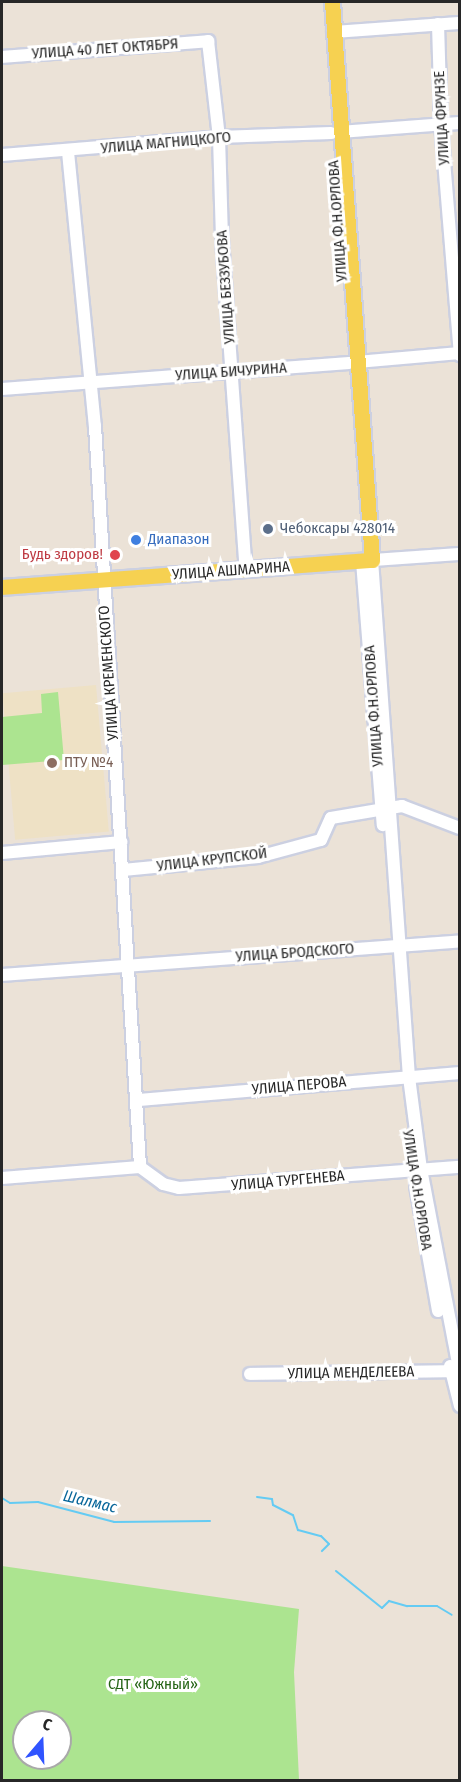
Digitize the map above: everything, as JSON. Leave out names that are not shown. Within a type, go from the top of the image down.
[{"type":"main road","name":"УЛИЦА Ф.Н.ОРЛОВА","points":[[324,2],[367,561]]},
{"type":"main road","name":"УЛИЦА Ф.Н.ОРЛОВА","points":[[332,2],[335,133]]},
{"type":"main road","name":"УЛИЦА АШМАРИНА","points":[[2,587],[367,561]]},
{"type":"street","points":[[333,32],[459,23]]},
{"type":"street","name":"УЛИЦА ФРУНЗЕ","points":[[438,24],[441,124],[459,354]]},
{"type":"street","name":"УЛИЦА 40 ЛЕТ ОКТЯБРЯ","points":[[2,57],[208,41]]},
{"type":"street","name":"УЛИЦА БЕЗЗУБОВА","points":[[208,41],[219,137],[231,374],[246,570]]},
{"type":"street","name":"УЛИЦА МАГНИЦКОГО","points":[[2,155],[68,152],[219,137],[335,133],[459,123]]},
{"type":"street","name":"УЛИЦА КРЕМЕНСКОГО","points":[[68,152],[89,381],[131,966],[141,1167]]},
{"type":"street","name":"УЛИЦА БИЧУРИНА","points":[[2,389],[89,381],[231,374],[459,354]]},
{"type":"street","name":"УЛИЦА АШМАРИНА","points":[[367,561],[459,554]]},
{"type":"street","name":"УЛИЦА Ф.Н.ОРЛОВА","points":[[367,561],[405,1077],[417,1169],[457,1372],[459,1406]]},
{"type":"street","name":"УЛИЦА КРУПСКОЙ","points":[[123,870],[258,857],[321,840],[331,818],[386,808],[410,807],[459,828]]},
{"type":"street","points":[[2,853],[121,842]]},
{"type":"street","name":"УЛИЦА БРОДСКОГО","points":[[2,975],[459,941]]},
{"type":"street","name":"УЛИЦА ПЕРОВА","points":[[139,1100],[459,1072]]},
{"type":"street","points":[[2,1178],[141,1167]]},
{"type":"street","name":"УЛИЦА ТУРГЕНЕВА","points":[[141,1167],[163,1184],[179,1188],[281,1183],[459,1167]]},
{"type":"street","name":"УЛИЦА МЕНДЕЛЕЕВА","points":[[250,1374],[457,1372]]},
{"type":"shaded area","name":"ПТУ №4","points":[[96,685],[109,831],[15,840],[2,693]]},
{"type":"green space","points":[[58,692],[64,760],[2,765],[2,717],[42,713],[41,694]]},
{"type":"green space","name":"СДТ «Южный»","points":[[2,1566],[299,1609],[294,1672],[299,1780],[2,1780]]},
{"type":"waterway","name":"Шалмас","points":[[257,1497],[272,1499],[273,1505],[293,1515],[298,1530],[321,1536],[329,1544],[322,1551]]},
{"type":"waterway","name":"Шалмас","points":[[2,1498],[10,1503],[38,1502],[114,1522],[210,1521]]},
{"type":"waterway","name":"Шалмас","points":[[336,1571],[382,1608],[389,1601],[407,1606],[437,1606],[452,1615]]},
{"type":"place","name":"Чебоксары 428014","points":[[268,529]]},
{"type":"place","name":"Диапазон","points":[[136,540]]},
{"type":"place","name":"Будь здоров!","points":[[115,555]]},
{"type":"place","name":"ПТУ №4","points":[[52,763]]}]
